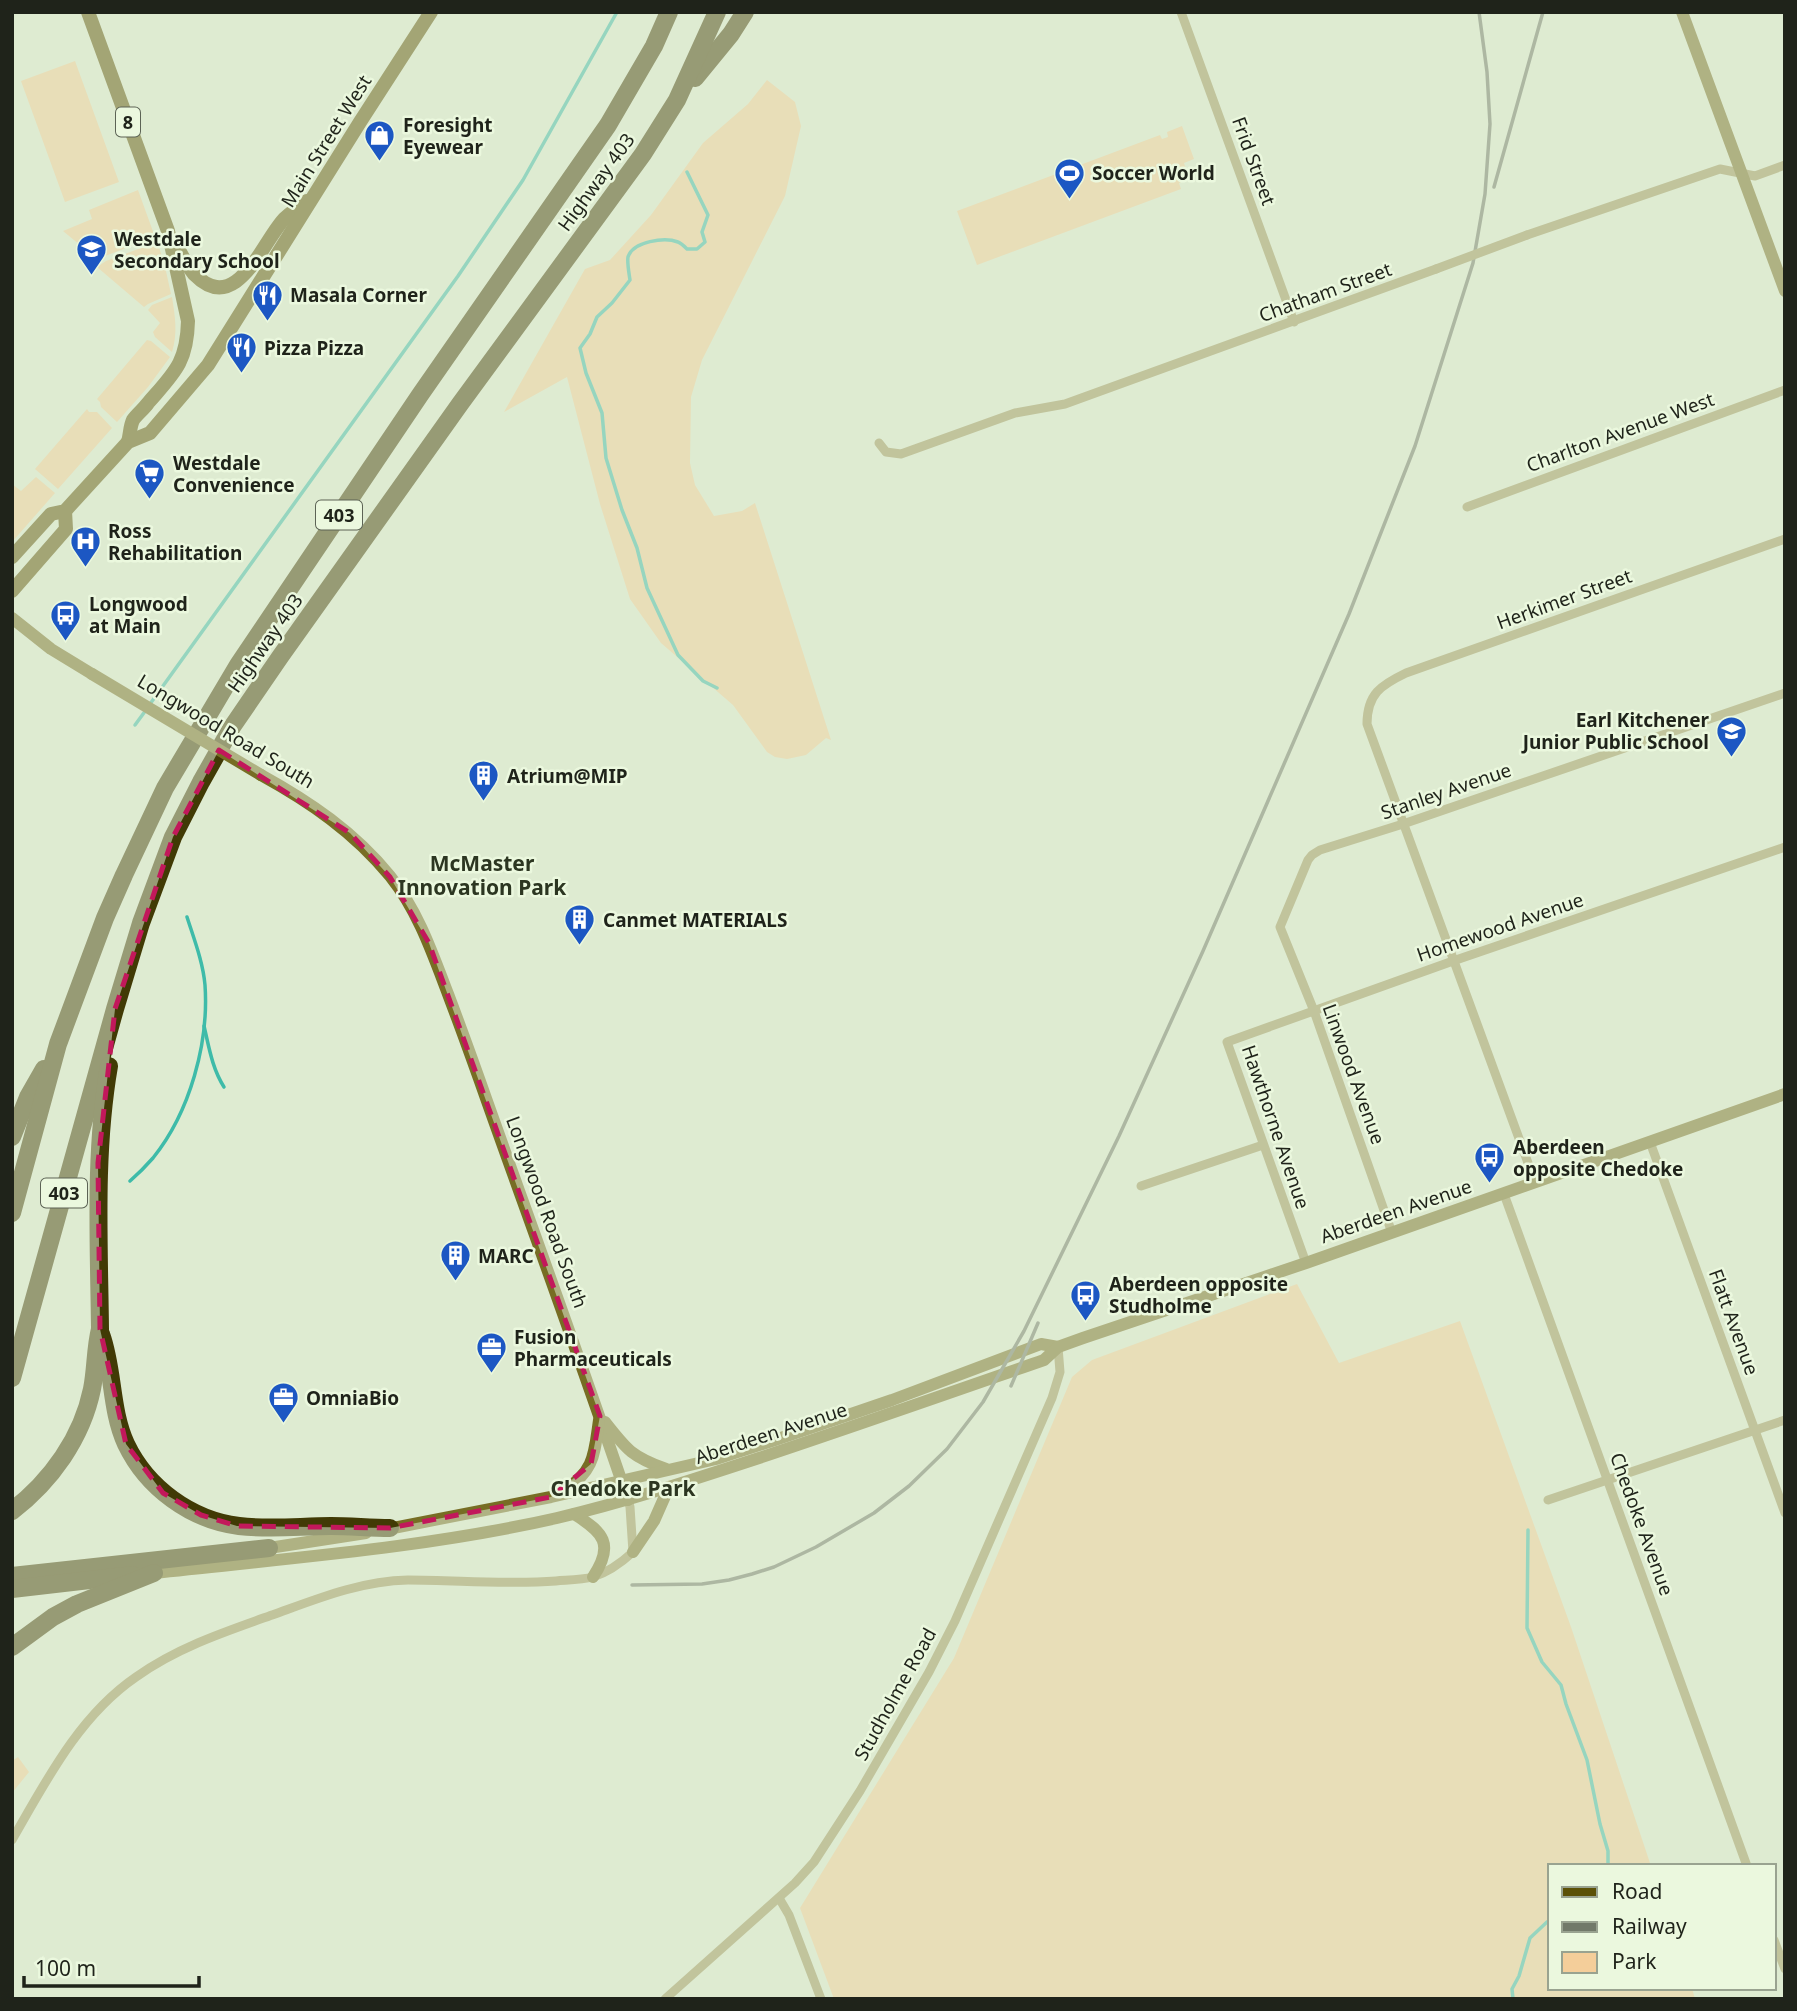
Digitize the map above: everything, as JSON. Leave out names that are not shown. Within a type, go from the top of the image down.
[{"type":"highway","name":"Highway 403","points":[[12,1213],[58,1044],[88,961],[165,788],[238,665],[406,416],[608,125],[654,46],[669,12]]},
{"type":"highway","name":"Highway 403","points":[[12,1378],[141,923],[173,837],[201,782],[232,727],[280,657],[643,154],[677,100],[717,12]]},
{"type":"highway","points":[[677,100],[731,34],[745,12]]},
{"type":"highway","points":[[12,1511],[34,1493],[59,1463],[80,1427],[92,1390],[100,1329],[98,1163],[115,1009]]},
{"type":"highway","points":[[12,1137],[28,1097],[58,1044]]},
{"type":"highway","points":[[100,1329],[107,1349],[116,1416],[126,1444],[136,1461],[163,1493],[211,1519],[237,1526],[390,1528]]},
{"type":"highway","points":[[12,1576],[269,1548]]},
{"type":"highway","points":[[12,1589],[154,1573]]},
{"type":"highway","points":[[12,1647],[53,1617],[77,1604],[154,1573]]},
{"type":"main road","points":[[1682,12],[1785,291]]},
{"type":"main road","name":"8","points":[[89,13],[168,231]]},
{"type":"main road","name":"Main Street West","points":[[12,557],[51,514],[65,511],[128,442],[150,433],[208,365],[318,191],[424,15]]},
{"type":"main road","points":[[168,231],[194,273],[215,286],[231,284],[246,274],[284,219],[318,191]]},
{"type":"main road","points":[[128,442],[133,421],[171,377],[185,352],[188,321],[168,231]]},
{"type":"main road","name":"Main Street West","points":[[12,592],[66,529],[65,511]]},
{"type":"main road","name":"Longwood Road South","points":[[12,618],[51,649],[304,800],[350,833],[390,877],[416,915],[429,943],[628,1500]]},
{"type":"main road","name":"Aberdeen Avenue","points":[[154,1573],[423,1543],[574,1514],[628,1500],[846,1429],[1044,1360],[1058,1347],[1306,1263],[1785,1094]]},
{"type":"main road","name":"Aberdeen Avenue","points":[[269,1548],[551,1497],[707,1461],[892,1400],[1041,1344],[1058,1347]]},
{"type":"main road","points":[[600,1416],[624,1446],[637,1457],[667,1469]]},
{"type":"main road","points":[[551,1497],[579,1480],[592,1464],[600,1416]]},
{"type":"main road","points":[[633,1552],[654,1521],[669,1487]]},
{"type":"main road","points":[[574,1514],[594,1527],[603,1540],[602,1563],[593,1577]]},
{"type":"street","name":"Frid Street","points":[[1181,12],[1294,322]]},
{"type":"street","name":"Chatham Street","points":[[879,443],[886,452],[901,454],[1016,413],[1070,402],[1720,169],[1755,176],[1785,165]]},
{"type":"street","name":"Charlton Avenue West","points":[[1467,507],[1785,390]]},
{"type":"street","name":"Herkimer Street","points":[[1402,824],[1367,724],[1367,709],[1385,684],[1406,673],[1785,539]]},
{"type":"street","name":"Stanley Avenue","points":[[1280,927],[1312,855],[1785,693]]},
{"type":"street","points":[[1402,824],[1535,1182]]},
{"type":"street","name":"Homewood Avenue","points":[[1227,1042],[1785,847]]},
{"type":"street","name":"Linwood Avenue","points":[[1280,927],[1314,1011],[1392,1233]]},
{"type":"street","name":"Hawthorne Avenue","points":[[1227,1042],[1306,1263]]},
{"type":"street","name":"Flatt Avenue","points":[[1650,1142],[1785,1513]]},
{"type":"street","points":[[1141,1186],[1263,1145]]},
{"type":"street","name":"Chedoke Avenue","points":[[1504,1194],[1746,1864]]},
{"type":"street","name":"Studholme Road","points":[[665,1999],[779,1898],[814,1862],[860,1791],[929,1672],[955,1621],[1052,1398],[1060,1372],[1058,1347]]},
{"type":"street","points":[[1548,1500],[1785,1420]]},
{"type":"street","name":"Longwood Road South","points":[[628,1500],[633,1552]]},
{"type":"street","points":[[12,1840],[60,1758],[92,1718],[121,1687],[178,1652],[304,1603],[365,1584],[408,1580],[539,1582],[593,1577],[611,1569],[633,1552]]},
{"type":"street","points":[[779,1898],[789,1914],[821,1999]]},
{"type":"street","points":[[1776,1945],[1785,1969]]},
{"type":"highlighted area","points":[[219,750],[350,833],[390,877],[429,943],[600,1416],[591,1464],[551,1497],[390,1528],[237,1526],[201,1515],[163,1493],[126,1444],[100,1329],[98,1163],[115,1009],[173,837]]},
{"type":"green space","points":[[75,61],[119,182],[65,202],[21,81]]},
{"type":"green space","points":[[767,80],[795,102],[801,126],[785,196],[702,360],[691,397],[690,463],[695,485],[714,516],[742,511],[755,503],[831,740],[826,738],[806,755],[787,759],[767,752],[733,705],[661,643],[630,599],[600,504],[567,377],[504,412],[585,269],[610,260],[651,215],[703,143],[748,104]]},
{"type":"green space","name":"Soccer World","points":[[1182,126],[1194,159],[1184,163],[1189,179],[1179,183],[1181,189],[977,265],[957,211],[1160,135],[1162,139],[1168,137],[1167,132]]},
{"type":"green space","points":[[138,190],[155,237],[97,259],[63,231],[92,219],[89,210]]},
{"type":"green space","points":[[157,242],[171,294],[144,307],[97,267]]},
{"type":"green space","points":[[172,297],[175,331],[172,352],[155,337],[153,332],[160,323],[148,310],[152,305]]},
{"type":"green space","points":[[147,340],[170,357],[117,422],[101,407],[97,399]]},
{"type":"green space","points":[[87,409],[89,412],[97,412],[112,428],[58,489],[35,469]]},
{"type":"green space","points":[[36,477],[55,493],[12,542],[12,484],[21,491]]},
{"type":"green space","points":[[1297,1284],[1339,1363],[1460,1321],[1571,1627],[1650,1864],[1548,1864],[1548,1990],[1693,1990],[1695,1999],[834,1999],[800,1908],[954,1658],[1072,1377],[1092,1360]]},
{"type":"green space","points":[[18,1757],[29,1772],[12,1793],[12,1761]]},
{"type":"waterway","points":[[150,704],[458,276],[523,180],[617,12]]},
{"type":"waterway","points":[[687,172],[708,215],[702,232],[705,242],[697,249],[687,249],[678,242],[665,240],[636,247],[628,257],[630,280],[597,317],[580,348],[586,373],[602,413],[606,458],[637,548],[647,588],[678,655],[703,681],[717,688]]},
{"type":"waterway","points":[[135,725],[146,710]]},
{"type":"waterway","points":[[130,1181],[153,1158],[177,1120],[187,1098],[200,1053],[204,1030],[205,985],[187,917]]},
{"type":"waterway","points":[[204,1026],[214,1065],[224,1087]]},
{"type":"waterway","points":[[1528,1530],[1527,1628],[1542,1662],[1561,1685],[1587,1760],[1608,1851],[1608,1864]]},
{"type":"waterway","points":[[1513,1999],[1512,1989],[1519,1976],[1530,1938],[1548,1922]]},
{"type":"railway","points":[[632,1585],[702,1584],[752,1574],[774,1567],[816,1547],[874,1513],[909,1486],[947,1449],[983,1402],[1024,1331],[1119,1136],[1203,951],[1349,614],[1415,446],[1473,263],[1485,194],[1490,124],[1479,12]]},
{"type":"railway","points":[[1494,187],[1543,12]]},
{"type":"railway","points":[[1011,1386],[1038,1323]]},
{"type":"place","name":"Foresight Eyewear","points":[[380,163]]},
{"type":"place","name":"Soccer World","points":[[1069,200]]},
{"type":"place","name":"Westdale Secondary School","points":[[91,277]]},
{"type":"place","name":"Masala Corner","points":[[267,322]]},
{"type":"place","name":"Pizza Pizza","points":[[241,375]]},
{"type":"place","name":"Westdale Convenience","points":[[150,501]]},
{"type":"place","name":"Ross Rehabilitation","points":[[85,569]]},
{"type":"place","name":"Longwood at Main","points":[[66,642]]},
{"type":"place","name":"Earl Kitchener Junior Public School","points":[[1732,758]]},
{"type":"place","name":"Atrium@MIP","points":[[484,803]]},
{"type":"place","name":"Canmet MATERIALS","points":[[580,947]]},
{"type":"place","name":"Aberdeen opposite Chedoke","points":[[1490,1185]]},
{"type":"place","name":"MARC","points":[[455,1283]]},
{"type":"place","name":"Aberdeen opposite Studholme","points":[[1086,1322]]},
{"type":"place","name":"Fusion Pharmaceuticals","points":[[491,1375]]},
{"type":"place","name":"OmniaBio","points":[[283,1425]]},
{"type":"district","name":"McMaster Innovation Park","points":[[482,875]]},
{"type":"district","name":"Chedoke Park","points":[[623,1488]]}]
